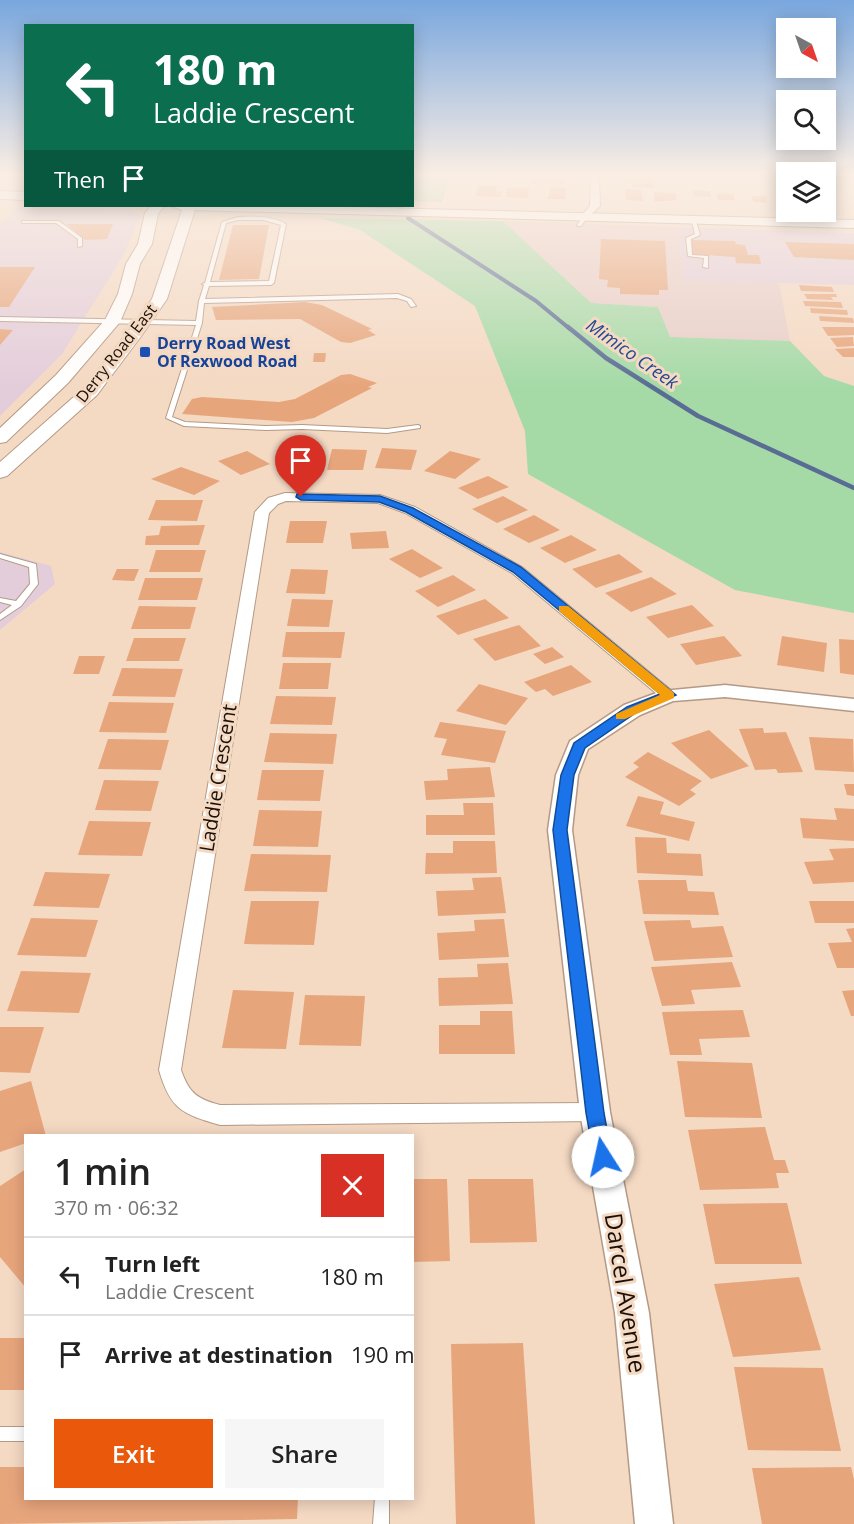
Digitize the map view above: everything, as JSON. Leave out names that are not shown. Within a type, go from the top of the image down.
[{"type":"main road","name":"Derry Road East","points":[[0,438],[62,379],[112,322],[125,294],[133,264],[144,245]]},
{"type":"main road","name":"Derry Road East","points":[[0,472],[91,391],[159,299],[177,245]]},
{"type":"street","name":"Laddie Crescent","points":[[595,1113],[220,1115],[190,1107],[176,1090],[170,1070],[262,512],[273,501],[285,497],[380,499],[403,507],[517,570],[669,695]]},
{"type":"street","name":"Darcel Avenue","points":[[654,1524],[632,1313],[595,1113],[560,830],[567,775],[579,746],[632,710],[669,695],[725,691],[854,705]]},
{"type":"lane","points":[[217,245],[205,284],[199,322],[169,415],[172,421],[184,424],[266,428],[302,427],[387,431],[418,428]]},
{"type":"lane","points":[[205,284],[271,283],[279,245]]},
{"type":"lane","points":[[689,245],[690,256],[706,257],[706,267]]},
{"type":"lane","points":[[202,301],[398,296],[409,300],[413,306]]},
{"type":"lane","points":[[0,319],[141,323],[199,322]]},
{"type":"lane","points":[[0,556],[33,566],[34,584],[18,604],[0,618]]},
{"type":"lane","points":[[0,600],[18,604]]},
{"type":"lane","points":[[0,1434],[24,1434]]},
{"type":"lane","points":[[381,1524],[382,1500]]},
{"type":"shaded area","points":[[0,245],[128,245],[62,354],[0,416]]},
{"type":"shaded area","points":[[529,245],[680,245],[683,281],[779,283],[790,341],[669,337],[658,307],[591,303]]},
{"type":"shaded area","points":[[680,245],[854,245],[854,285],[683,281]]},
{"type":"shaded area","points":[[0,552],[51,566],[55,584],[0,630]]},
{"type":"green space","points":[[383,245],[529,245],[591,303],[658,307],[670,337],[790,341],[824,376],[854,386],[854,613],[735,590],[528,474],[525,431],[475,306]]},
{"type":"building","points":[[228,245],[265,245],[259,279],[219,280]]},
{"type":"building","points":[[601,245],[665,245],[668,290],[659,290],[659,295],[620,294],[620,288],[607,287],[608,280],[599,279]]},
{"type":"building","points":[[691,245],[745,245],[748,255],[759,255],[761,264],[736,263],[735,257],[691,254]]},
{"type":"building","points":[[787,245],[854,245],[854,260],[794,257]]},
{"type":"building","points":[[0,267],[35,267],[9,307],[0,307]]},
{"type":"building","points":[[799,285],[832,287],[834,292],[801,291]]},
{"type":"building","points":[[804,294],[836,294],[837,297],[831,297],[833,300],[807,299]]},
{"type":"building","points":[[803,301],[841,302],[843,308],[805,306]]},
{"type":"building","points":[[305,302],[322,305],[372,329],[368,330],[376,335],[350,343],[341,342],[300,319],[216,320],[212,307]]},
{"type":"building","points":[[810,308],[847,310],[848,315],[811,313]]},
{"type":"building","points":[[819,316],[853,318],[854,323],[820,321]]},
{"type":"building","points":[[822,327],[854,327],[854,335],[828,336]]},
{"type":"building","points":[[0,329],[13,330],[0,345]]},
{"type":"building","points":[[853,337],[854,346],[837,347],[830,338]]},
{"type":"building","points":[[854,348],[854,357],[843,357],[835,349]]},
{"type":"building","points":[[314,353],[326,353],[325,362],[313,362]]},
{"type":"building","points":[[350,374],[377,383],[368,387],[372,388],[314,418],[292,422],[182,414],[192,399],[202,397],[279,402],[295,399],[341,375]]},
{"type":"building","points":[[382,448],[417,450],[411,470],[375,468]]},
{"type":"building","points":[[286,449],[320,449],[317,467],[282,466]]},
{"type":"building","points":[[332,449],[367,450],[363,470],[327,470]]},
{"type":"building","points":[[247,451],[270,464],[241,475],[218,461]]},
{"type":"building","points":[[450,451],[481,459],[455,479],[424,471]]},
{"type":"building","points":[[181,467],[220,481],[194,495],[151,479]]},
{"type":"building","points":[[488,476],[509,487],[478,499],[458,488]]},
{"type":"building","points":[[503,496],[528,510],[497,523],[472,509]]},
{"type":"building","points":[[156,500],[203,500],[197,521],[148,520]]},
{"type":"building","points":[[534,515],[560,530],[529,543],[503,529]]},
{"type":"building","points":[[290,521],[327,521],[323,543],[286,543]]},
{"type":"building","points":[[205,525],[199,545],[145,545],[146,536],[159,535],[161,526]]},
{"type":"building","points":[[386,531],[389,548],[352,549],[350,533]]},
{"type":"building","points":[[571,535],[597,550],[565,563],[540,548]]},
{"type":"building","points":[[412,549],[443,568],[420,578],[389,559]]},
{"type":"building","points":[[156,550],[206,550],[200,572],[149,572]]},
{"type":"building","points":[[619,554],[643,572],[596,588],[572,569]]},
{"type":"building","points":[[117,569],[139,569],[134,581],[112,580]]},
{"type":"building","points":[[291,569],[328,570],[325,594],[286,593]]},
{"type":"building","points":[[453,575],[476,590],[438,607],[415,591]]},
{"type":"building","points":[[651,577],[677,594],[631,612],[605,593]]},
{"type":"building","points":[[145,578],[203,578],[197,600],[138,600]]},
{"type":"building","points":[[292,599],[333,600],[329,627],[287,626]]},
{"type":"building","points":[[485,599],[509,618],[458,635],[436,616]]},
{"type":"building","points":[[692,605],[714,626],[668,638],[646,617]]},
{"type":"building","points":[[139,606],[196,607],[190,629],[131,629]]},
{"type":"building","points":[[519,625],[541,646],[495,661],[473,639]]},
{"type":"building","points":[[286,632],[345,632],[341,658],[282,657]]},
{"type":"building","points":[[724,636],[742,656],[696,665],[680,644]]},
{"type":"building","points":[[782,636],[827,643],[824,672],[777,665]]},
{"type":"building","points":[[134,638],[186,638],[179,661],[126,661]]},
{"type":"building","points":[[839,639],[854,640],[854,675],[840,673]]},
{"type":"building","points":[[552,647],[564,657],[545,664],[533,654]]},
{"type":"building","points":[[79,656],[105,656],[99,674],[73,674]]},
{"type":"building","points":[[283,663],[331,663],[328,689],[279,689]]},
{"type":"building","points":[[571,665],[592,682],[553,696],[545,689],[536,692],[524,682]]},
{"type":"building","points":[[122,668],[183,669],[175,697],[112,696]]},
{"type":"building","points":[[479,684],[528,698],[506,725],[456,711]]},
{"type":"building","points":[[276,696],[336,697],[332,725],[270,724]]},
{"type":"building","points":[[109,702],[174,703],[166,733],[99,732]]},
{"type":"building","points":[[440,722],[506,731],[495,763],[441,755],[447,739],[434,737]]},
{"type":"building","points":[[763,728],[764,733],[786,732],[803,772],[778,773],[776,769],[755,770],[739,729]]},
{"type":"building","points":[[709,730],[749,766],[711,779],[671,743]]},
{"type":"building","points":[[270,733],[337,734],[333,764],[264,762]]},
{"type":"building","points":[[809,737],[853,739],[854,772],[815,770]]},
{"type":"building","points":[[108,739],[169,740],[161,770],[98,769]]},
{"type":"building","points":[[648,752],[702,781],[690,790],[696,794],[679,806],[625,777],[639,767],[633,763]]},
{"type":"building","points":[[490,767],[495,797],[426,800],[424,781],[448,780],[447,769]]},
{"type":"building","points":[[262,770],[324,770],[320,801],[257,800]]},
{"type":"building","points":[[104,780],[159,781],[151,811],[95,810]]},
{"type":"building","points":[[844,784],[854,784],[854,796],[847,795]]},
{"type":"building","points":[[638,796],[664,802],[660,814],[695,822],[689,841],[626,826]]},
{"type":"building","points":[[463,803],[493,803],[495,835],[426,835],[426,815],[464,815]]},
{"type":"building","points":[[834,808],[854,809],[854,841],[803,838],[800,818],[837,820]]},
{"type":"building","points":[[259,810],[322,811],[318,847],[253,846]]},
{"type":"building","points":[[89,821],[151,822],[142,856],[78,855]]},
{"type":"building","points":[[635,837],[666,838],[667,853],[701,854],[703,876],[637,873]]},
{"type":"building","points":[[453,841],[495,841],[497,873],[425,874],[426,853],[453,853]]},
{"type":"building","points":[[854,848],[854,882],[813,884],[804,862],[834,860],[829,849]]},
{"type":"building","points":[[251,854],[331,855],[327,892],[244,891]]},
{"type":"building","points":[[45,872],[110,874],[99,908],[33,906]]},
{"type":"building","points":[[501,877],[506,913],[438,916],[436,891],[474,890],[472,878]]},
{"type":"building","points":[[638,880],[686,880],[688,891],[714,892],[719,915],[643,914]]},
{"type":"building","points":[[251,901],[319,901],[314,945],[244,944]]},
{"type":"building","points":[[809,901],[854,901],[854,923],[815,923]]},
{"type":"building","points":[[31,918],[98,920],[86,957],[17,955]]},
{"type":"building","points":[[504,919],[509,957],[439,960],[437,933],[475,931],[474,920]]},
{"type":"building","points":[[690,920],[692,928],[723,926],[733,957],[654,961],[644,921]]},
{"type":"building","points":[[854,928],[854,968],[837,968],[828,943],[852,942],[846,929]]},
{"type":"building","points":[[732,962],[741,987],[691,990],[695,1004],[662,1006],[651,967]]},
{"type":"building","points":[[508,963],[513,1004],[439,1006],[438,978],[478,977],[477,964]]},
{"type":"building","points":[[21,971],[91,973],[79,1013],[7,1011]]},
{"type":"building","points":[[233,990],[294,992],[286,1049],[222,1048]]},
{"type":"building","points":[[854,990],[854,1016],[851,1016],[842,991]]},
{"type":"building","points":[[305,995],[365,996],[361,1046],[299,1045]]},
{"type":"building","points":[[743,1010],[750,1037],[699,1039],[702,1055],[670,1055],[662,1012]]},
{"type":"building","points":[[480,1011],[512,1011],[515,1054],[439,1054],[439,1025],[480,1025]]},
{"type":"building","points":[[0,1027],[44,1027],[30,1073],[0,1072]]},
{"type":"building","points":[[677,1061],[752,1063],[762,1118],[685,1117]]},
{"type":"building","points":[[31,1081],[45,1134],[24,1134],[24,1144],[0,1152],[0,1091]]},
{"type":"building","points":[[765,1127],[774,1160],[785,1160],[789,1173],[776,1173],[779,1188],[700,1190],[688,1130]]},
{"type":"building","points":[[24,1170],[24,1286],[0,1257],[0,1186]]},
{"type":"building","points":[[414,1179],[447,1179],[450,1261],[414,1262]]},
{"type":"building","points":[[468,1179],[533,1179],[537,1242],[470,1243]]},
{"type":"building","points":[[787,1203],[802,1264],[715,1264],[703,1204]]},
{"type":"building","points":[[799,1277],[821,1350],[733,1357],[714,1284]]},
{"type":"building","points":[[0,1338],[24,1338],[24,1390],[0,1390]]},
{"type":"building","points":[[523,1343],[535,1524],[456,1524],[451,1344]]},
{"type":"building","points":[[734,1367],[823,1368],[841,1451],[748,1450]]},
{"type":"building","points":[[0,1467],[24,1467],[24,1500],[298,1500],[297,1519],[0,1524]]},
{"type":"building","points":[[851,1467],[854,1479],[854,1524],[762,1524],[752,1468]]},
{"type":"waterway","name":"Mimico Creek","points":[[450,245],[536,301],[570,329]]},
{"type":"waterway","name":"Mimico Creek","points":[[568,327],[606,358],[698,416],[854,488]]},
{"type":"slow traffic","points":[[563,608],[669,695],[620,717]]},
{"type":"place","name":"Derry Road West Of Rexwood Road","points":[[145,352]]},
{"type":"route","points":[[301,497],[380,499],[410,510],[517,570],[669,695],[632,710],[579,746],[567,775],[560,830],[595,1113],[603,1157]]}]
